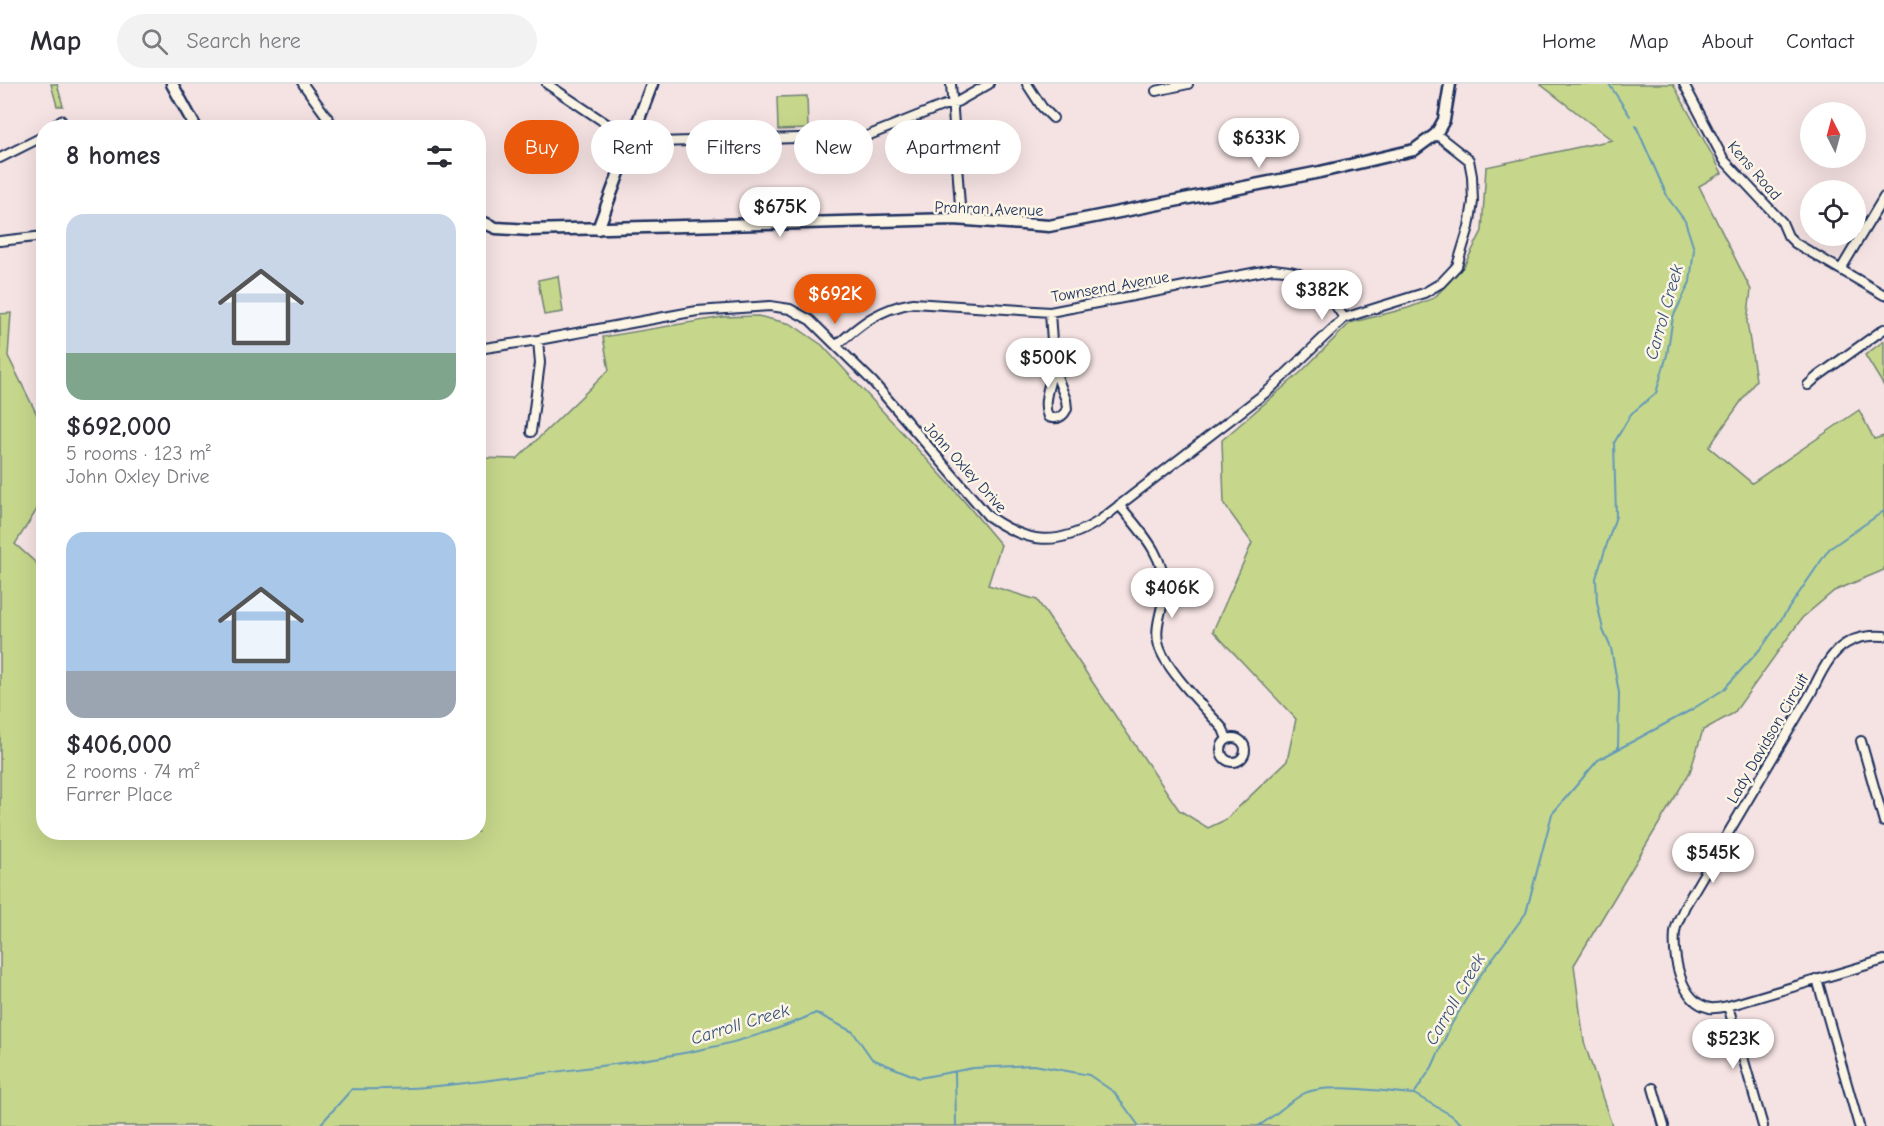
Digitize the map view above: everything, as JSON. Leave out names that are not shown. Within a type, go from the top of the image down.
[{"type":"street","points":[[172,84],[192,120]]},
{"type":"street","points":[[303,84],[330,120]]},
{"type":"street","points":[[547,84],[601,120]]},
{"type":"street","points":[[638,120],[652,84]]},
{"type":"street","points":[[951,84],[961,219]]},
{"type":"street","points":[[674,142],[867,136],[953,103],[989,84]]},
{"type":"street","points":[[1027,84],[1042,107],[1053,118]]},
{"type":"street","points":[[1156,92],[1188,84]]},
{"type":"street","points":[[1436,134],[1444,120],[1450,84]]},
{"type":"street","name":"Kens Road","points":[[1684,84],[1724,160],[1782,222],[1788,236],[1795,243],[1884,295]]},
{"type":"street","name":"Prahran Avenue","points":[[486,224],[506,229],[598,229],[961,219],[1049,226],[1391,156],[1414,150],[1436,134]]},
{"type":"street","name":"John Oxley Drive","points":[[486,348],[697,311],[770,306],[790,309],[810,320],[873,382],[988,516],[1005,528],[1023,535],[1059,538],[1080,533],[1099,521],[1269,390],[1344,318],[1425,293],[1441,282],[1457,266],[1469,227],[1473,202],[1472,176],[1469,160],[1458,149],[1436,134]]},
{"type":"street","points":[[0,158],[36,140]]},
{"type":"street","points":[[598,229],[618,174]]},
{"type":"street","points":[[1841,269],[1884,197]]},
{"type":"street","points":[[0,241],[36,238]]},
{"type":"street","name":"Townsend Avenue","points":[[837,345],[864,321],[891,306],[913,303],[1050,312],[1273,269],[1296,273],[1319,287],[1335,302],[1344,318]]},
{"type":"street","points":[[1050,312],[1053,366],[1046,402],[1048,417],[1053,418],[1060,417],[1068,409],[1053,366]]},
{"type":"street","points":[[1808,385],[1884,329]]},
{"type":"street","points":[[531,432],[540,363],[538,340]]},
{"type":"street","points":[[1119,505],[1147,538],[1161,565],[1164,594],[1157,628],[1158,643],[1163,658],[1223,729],[1227,739]]},
{"type":"street","name":"Lady Davidson Circuit","points":[[1884,636],[1863,637],[1850,642],[1835,651],[1824,665],[1811,693],[1685,906],[1676,929],[1675,952],[1687,993],[1696,1002],[1711,1008],[1728,1006],[1884,960]]},
{"type":"street","points":[[1861,741],[1884,822]]},
{"type":"street","points":[[1816,980],[1859,1126]]},
{"type":"street","points":[[1728,1006],[1763,1126]]},
{"type":"street","points":[[1653,1088],[1664,1126]]},
{"type":"green space","points":[[51,84],[57,84],[63,106],[57,106]]},
{"type":"green space","points":[[1540,84],[1673,84],[1722,173],[1699,186],[1751,290],[1747,322],[1756,380],[1709,447],[1752,483],[1859,410],[1874,439],[1884,436],[1884,570],[1834,591],[1802,618],[1734,713],[1703,730],[1690,772],[1574,965],[1584,1042],[1612,1126],[0,1126],[0,314],[11,313],[8,356],[36,413],[36,511],[15,544],[36,563],[36,840],[486,840],[486,458],[517,459],[609,370],[603,337],[723,317],[758,316],[791,324],[822,345],[953,488],[1001,545],[988,585],[1037,600],[1179,810],[1208,828],[1225,820],[1287,761],[1296,719],[1213,631],[1252,543],[1224,504],[1222,440],[1300,373],[1350,323],[1408,308],[1434,298],[1464,266],[1482,231],[1486,167],[1612,140]]},
{"type":"green space","points":[[807,96],[808,120],[794,120],[794,129],[782,130],[782,120],[778,120],[777,97]]},
{"type":"green space","points":[[558,276],[563,312],[544,315],[538,280]]},
{"type":"green space","points":[[1884,341],[1884,386],[1865,355]]},
{"type":"waterway","name":"Carrol Creek","points":[[1609,84],[1630,116]]},
{"type":"waterway","name":"Carrol Creek","points":[[1618,749],[1619,693],[1611,648],[1603,630],[1597,602],[1596,578],[1616,516],[1614,443],[1631,414],[1656,393],[1667,355],[1673,317],[1690,282],[1694,249],[1685,221],[1668,198],[1636,126]]},
{"type":"waterway","name":"Carroll Creek","points":[[1258,1126],[1303,1094],[1313,1090],[1341,1088],[1414,1094],[1432,1067],[1451,1025],[1479,977],[1526,913],[1552,814],[1598,760],[1691,710],[1723,690],[1763,646],[1829,549],[1884,511]]},
{"type":"waterway","name":"Carroll Creek","points":[[319,1126],[352,1089],[450,1085],[650,1059],[751,1037],[816,1013],[853,1032],[872,1059],[919,1078],[973,1068],[1034,1065],[1089,1075],[1114,1092],[1139,1126]]},
{"type":"waterway","points":[[955,1072],[956,1126]]},
{"type":"waterway","points":[[1414,1094],[1451,1115],[1464,1126]]}]
